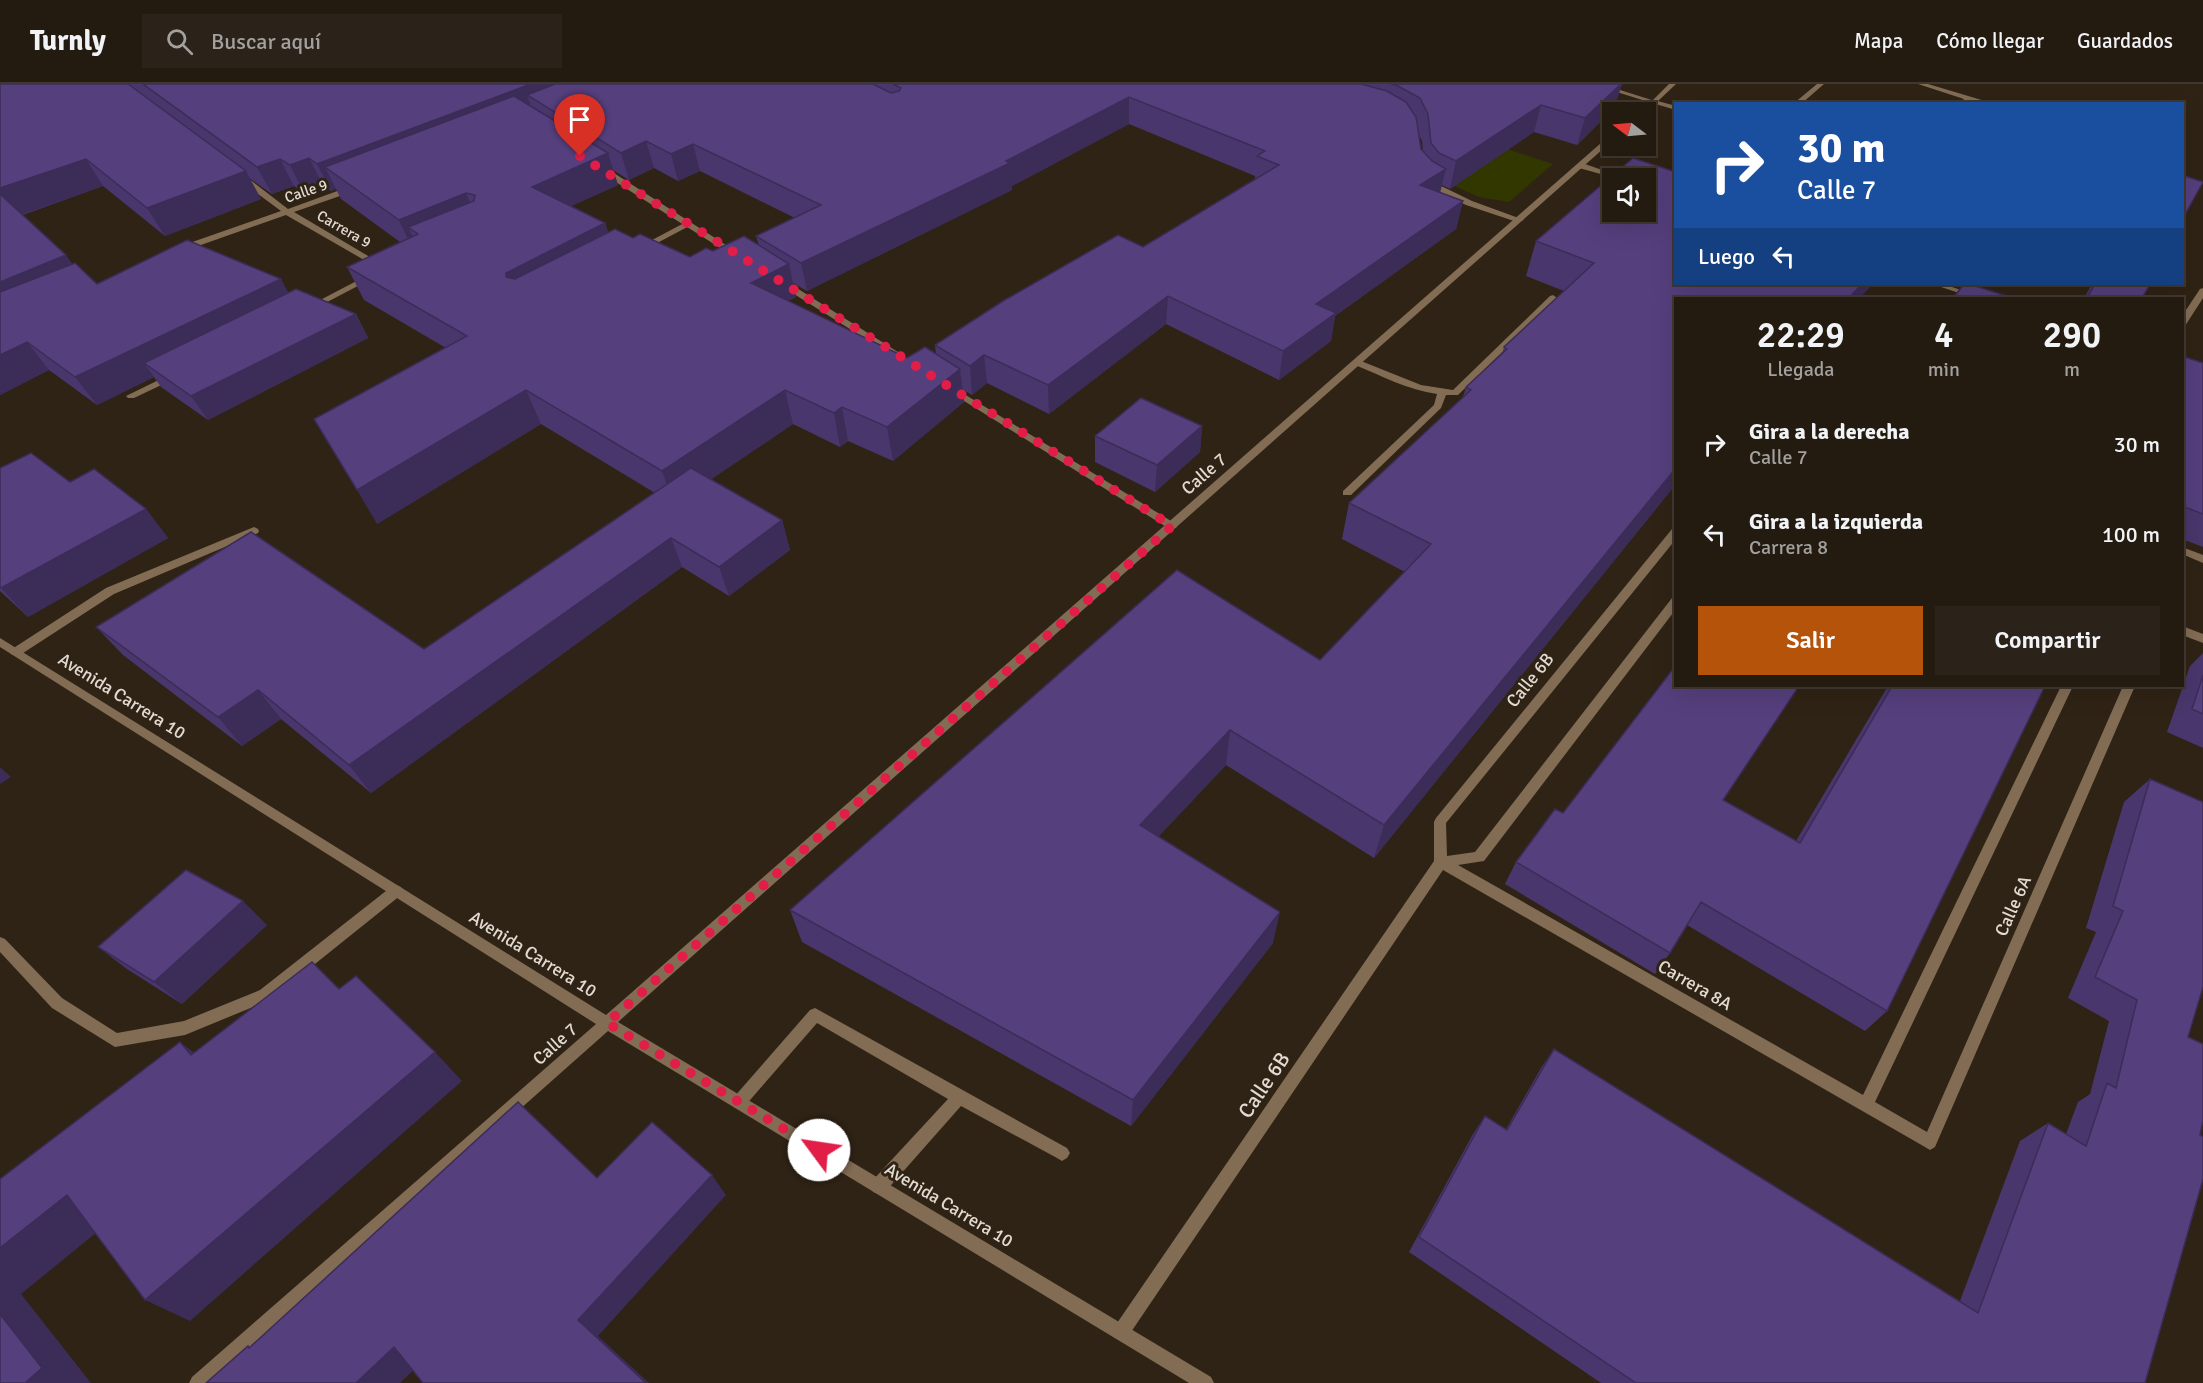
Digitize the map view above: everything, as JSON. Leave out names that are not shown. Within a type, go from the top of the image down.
[{"type":"street","points":[[1594,84],[1643,102]]},
{"type":"street","points":[[1654,102],[1672,84]]},
{"type":"street","points":[[1798,102],[1821,84]]},
{"type":"street","points":[[1921,84],[1966,101]]},
{"type":"street","points":[[1656,106],[1674,108]]},
{"type":"street","name":"Calle 7","points":[[198,1383],[1602,147]]},
{"type":"street","points":[[592,164],[750,262]]},
{"type":"street","points":[[1582,165],[1602,172]]},
{"type":"street","name":"Carrera 9","points":[[233,171],[287,212],[386,269]]},
{"type":"street","points":[[1424,178],[1429,184],[1469,203],[1520,220]]},
{"type":"street","name":"Calle 9","points":[[173,253],[233,228],[287,212],[359,186]]},
{"type":"street","points":[[637,250],[689,224]]},
{"type":"street","points":[[300,312],[396,265]]},
{"type":"street","points":[[770,275],[912,364]]},
{"type":"street","points":[[1939,285],[1978,297]]},
{"type":"street","points":[[2184,321],[2203,291]]},
{"type":"street","points":[[1358,363],[1396,379],[1442,393],[1455,393],[1553,298]]},
{"type":"street","points":[[132,396],[184,370]]},
{"type":"street","points":[[942,383],[1172,526]]},
{"type":"street","points":[[1347,493],[1438,406],[1442,393]]},
{"type":"street","points":[[16,652],[110,591],[254,531]]},
{"type":"street","name":"Calle 6B","points":[[1121,1332],[1442,862],[1440,822],[1674,533]]},
{"type":"street","points":[[2185,551],[2203,559]]},
{"type":"street","points":[[1442,862],[1479,857],[1674,604]]},
{"type":"street","points":[[2184,631],[2203,639]]},
{"type":"street","name":"Avenida Carrera 10","points":[[0,642],[607,1023],[1205,1383]]},
{"type":"street","points":[[1866,1104],[2067,687]]},
{"type":"street","name":"Calle 6A","points":[[1930,1142],[2129,687]]},
{"type":"street","name":"Carrera 8A","points":[[1442,862],[1930,1142]]},
{"type":"street","points":[[0,943],[57,1003],[115,1040],[185,1028],[265,995],[396,891]]},
{"type":"street","points":[[740,1102],[814,1015],[1062,1153]]},
{"type":"street","points":[[879,1186],[959,1097]]},
{"type":"green space","points":[[1461,134],[1553,164],[1509,202],[1479,197],[1430,175]]},
{"type":"building","points":[[0,84],[128,84],[246,171],[147,208],[86,159],[0,188]]},
{"type":"building","points":[[143,84],[531,84],[317,164],[309,158],[290,165],[280,159],[257,167]]},
{"type":"building","points":[[555,84],[873,84],[891,93],[901,88],[893,84],[1361,84],[1387,91],[1406,102],[1416,117],[1421,149],[1432,161],[1446,169],[1420,185],[1463,201],[1316,304],[1336,313],[1283,351],[1168,296],[1048,385],[984,355],[970,366],[935,345],[1003,301],[1118,235],[1143,247],[1279,165],[1257,156],[1265,151],[1129,97],[1006,161],[1010,163],[801,263],[756,236],[821,205],[693,144],[671,154],[646,141],[621,153],[527,95]]},
{"type":"building","points":[[1391,84],[1621,84],[1585,118],[1541,105],[1456,161],[1439,153],[1431,143],[1428,114],[1420,98]]},
{"type":"building","points":[[514,96],[608,153],[532,187],[605,223],[506,273],[506,277],[515,279],[615,229],[633,238],[640,234],[690,257],[706,248],[713,251],[744,236],[789,264],[751,283],[907,358],[925,347],[960,369],[887,427],[842,407],[834,413],[785,390],[662,471],[526,390],[357,490],[314,419],[467,336],[347,267],[418,234],[408,227],[474,201],[475,195],[466,193],[399,220],[325,167]]},
{"type":"building","points":[[1633,158],[1674,171],[1674,285],[1861,285],[1850,297],[1674,297],[1674,470],[1384,825],[1230,730],[1140,825],[1280,912],[1133,1100],[790,910],[1177,570],[1320,660],[1431,544],[1349,503],[1471,390],[1466,387],[1507,349],[1504,347],[1594,263],[1536,241],[1602,185],[1602,222],[1656,222],[1656,168],[1621,168]]},
{"type":"building","points":[[2184,176],[2203,182],[2184,216]]},
{"type":"building","points":[[0,194],[66,255],[0,282]]},
{"type":"building","points":[[187,240],[281,279],[75,377],[27,342],[0,355],[0,292],[75,263],[97,284]]},
{"type":"building","points":[[1963,285],[1972,285],[2010,297],[1954,297]]},
{"type":"building","points":[[2094,285],[2149,285],[2143,297],[2088,297]]},
{"type":"building","points":[[296,289],[356,314],[191,396],[144,363]]},
{"type":"building","points":[[2184,357],[2203,363],[2203,514],[2184,507]]},
{"type":"building","points":[[1141,398],[1202,426],[1157,465],[1095,436]]},
{"type":"building","points":[[31,453],[70,482],[94,469],[146,509],[1,588],[0,468]]},
{"type":"building","points":[[691,468],[782,520],[719,567],[671,538],[349,765],[258,690],[218,717],[96,627],[251,532],[424,649]]},
{"type":"building","points":[[1674,668],[1674,687],[1798,687],[1723,800],[1800,843],[1891,687],[2045,687],[1887,1011],[1701,902],[1670,953],[1516,862],[1555,809],[1563,813]]},
{"type":"building","points":[[2203,675],[2203,714],[2192,709]]},
{"type":"building","points":[[2150,779],[2203,802],[2203,987],[2188,1037],[2203,1044],[2203,1120],[2200,1135],[2203,1137],[2203,1179],[2145,1383],[1636,1383],[1419,1237],[1485,1116],[1507,1130],[1554,1049],[1978,1313],[2048,1123],[2086,1146],[2107,1083],[2116,1088],[2137,1000],[2095,977],[2123,911],[2113,906]]},
{"type":"building","points":[[186,870],[243,901],[154,982],[98,947]]},
{"type":"building","points":[[312,962],[339,989],[356,976],[435,1052],[145,1300],[67,1195],[0,1248],[0,1179],[180,1042],[191,1055]]},
{"type":"building","points":[[518,1102],[597,1178],[652,1122],[712,1175],[578,1320],[646,1383],[423,1383],[394,1347],[356,1383],[206,1383],[248,1346],[249,1348]]},
{"type":"building","points":[[0,1314],[42,1368],[25,1383],[0,1383]]},
{"type":"route","points":[[580,156],[1172,526],[607,1023],[819,1150]]}]
